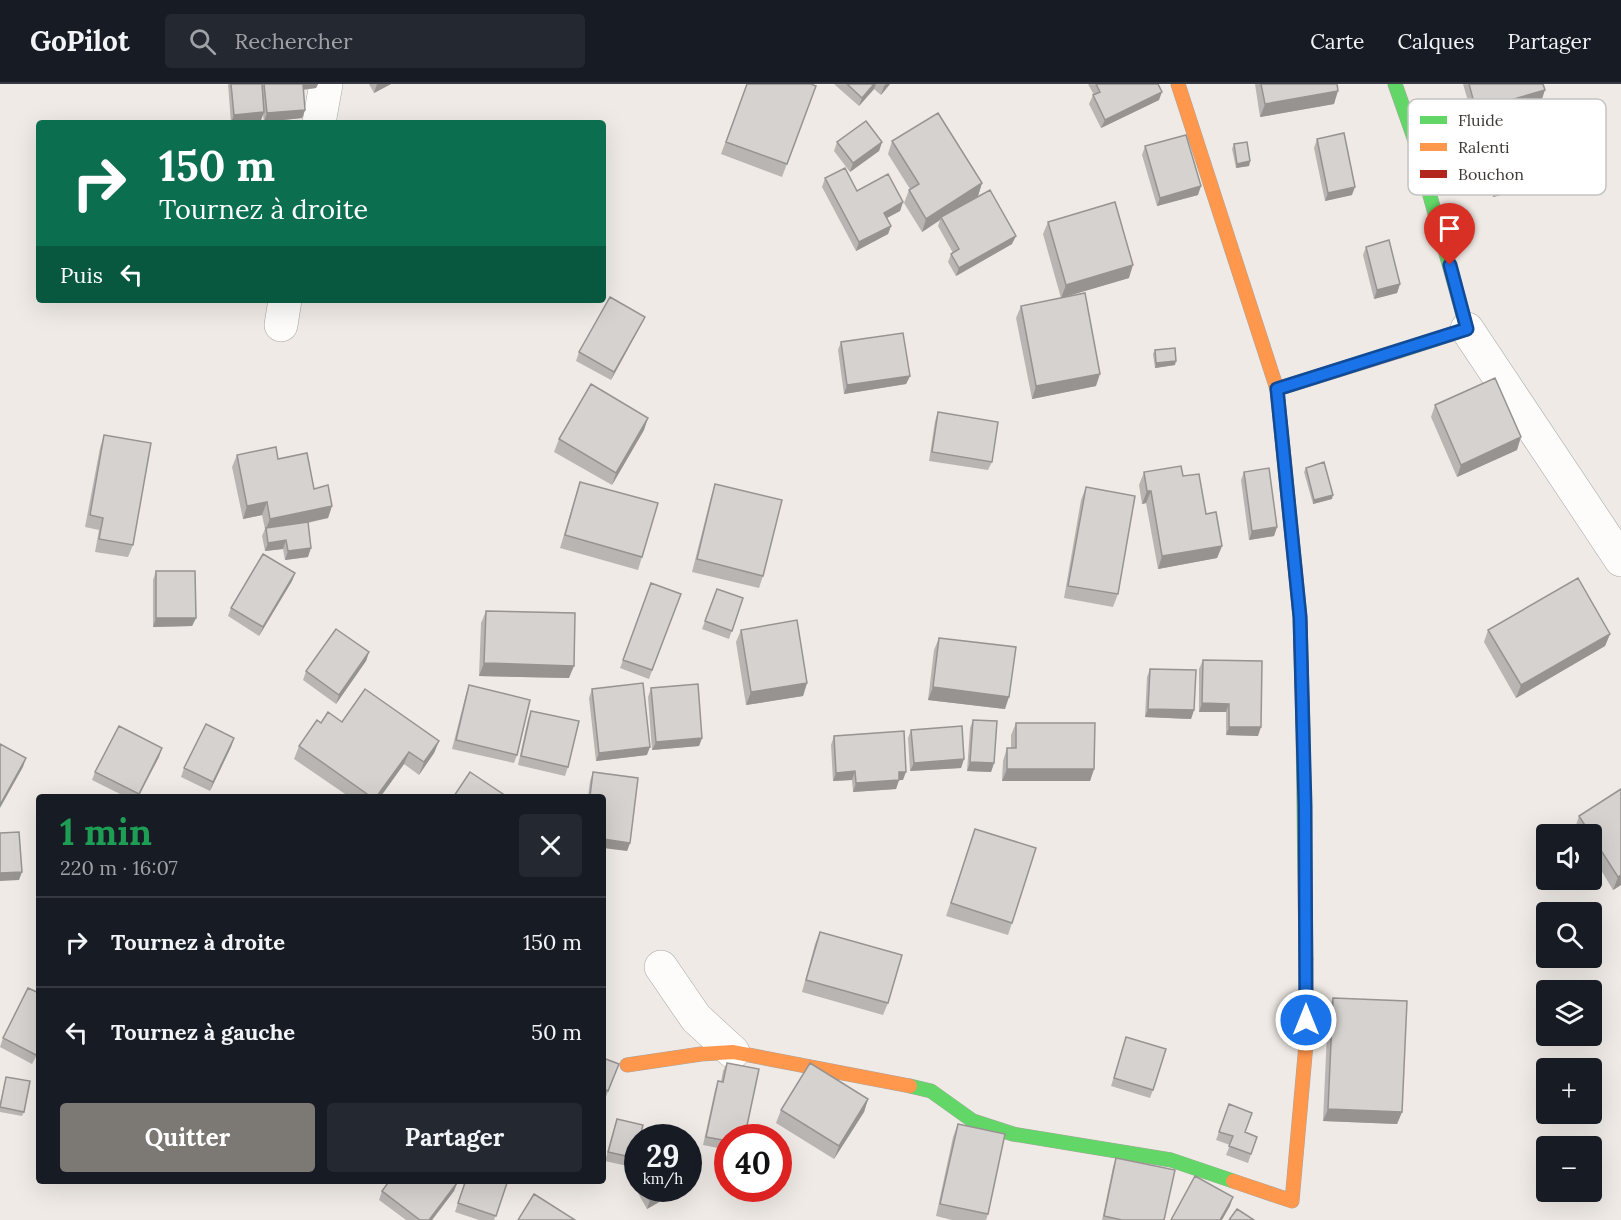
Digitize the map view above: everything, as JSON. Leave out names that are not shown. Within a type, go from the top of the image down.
[{"type":"street","points":[[320,120],[326,84]]},
{"type":"street","points":[[627,1065],[701,1054],[732,1052],[931,1092],[973,1121],[1013,1134],[1171,1160],[1290,1211],[1306,1044],[1305,806],[1300,617],[1277,389],[1178,84]]},
{"type":"street","points":[[1395,84],[1408,121]]},
{"type":"street","points":[[1430,195],[1467,329],[1621,560]]},
{"type":"street","points":[[1277,389],[1467,329]]},
{"type":"street","points":[[661,967],[696,1018],[732,1052]]},
{"type":"building","points":[[231,84],[262,84],[264,112],[234,115]]},
{"type":"building","points":[[264,84],[303,84],[305,110],[267,113]]},
{"type":"building","points":[[747,84],[811,84],[816,86],[787,164],[726,142]]},
{"type":"building","points":[[847,84],[874,84],[862,98]]},
{"type":"building","points":[[1096,84],[1158,84],[1162,92],[1105,120],[1093,95],[1100,92]]},
{"type":"building","points":[[1261,84],[1337,84],[1338,91],[1265,104]]},
{"type":"building","points":[[1469,84],[1543,84],[1545,90],[1514,99],[1473,99]]},
{"type":"building","points":[[938,113],[982,183],[926,219],[909,190],[919,184],[892,141]]},
{"type":"building","points":[[866,121],[882,142],[853,163],[837,142]]},
{"type":"building","points":[[1344,133],[1355,187],[1328,193],[1317,139]]},
{"type":"building","points":[[1186,135],[1201,186],[1160,198],[1145,146]]},
{"type":"building","points":[[1247,142],[1250,161],[1237,164],[1234,144]]},
{"type":"building","points":[[845,168],[857,191],[888,174],[903,202],[884,213],[891,226],[859,242],[825,178]]},
{"type":"building","points":[[990,190],[1016,236],[959,268],[951,254],[959,249],[941,217]]},
{"type":"building","points":[[1115,202],[1133,265],[1066,285],[1048,222]]},
{"type":"building","points":[[1389,240],[1400,284],[1377,290],[1366,247]]},
{"type":"building","points":[[1085,293],[1100,374],[1036,386],[1021,306]]},
{"type":"building","points":[[610,297],[645,317],[614,372],[579,352]]},
{"type":"building","points":[[903,333],[910,376],[847,385],[841,342]]},
{"type":"building","points":[[1175,348],[1176,361],[1156,363],[1155,350]]},
{"type":"building","points":[[1495,378],[1521,437],[1461,465],[1435,405]]},
{"type":"building","points":[[591,384],[648,418],[616,473],[559,439]]},
{"type":"building","points":[[938,412],[998,422],[992,462],[932,452]]},
{"type":"building","points":[[104,435],[151,443],[133,545],[99,539],[103,518],[90,515]]},
{"type":"building","points":[[276,447],[278,459],[307,453],[314,489],[328,485],[332,506],[270,519],[267,502],[247,506],[237,455]]},
{"type":"building","points":[[1324,462],[1333,495],[1314,500],[1306,468]]},
{"type":"building","points":[[1181,466],[1183,476],[1199,474],[1206,514],[1216,512],[1222,546],[1162,556],[1151,491],[1147,491],[1144,472]]},
{"type":"building","points":[[1269,468],[1277,527],[1252,531],[1244,472]]},
{"type":"building","points":[[580,482],[658,503],[642,557],[565,535]]},
{"type":"building","points":[[715,484],[782,500],[763,576],[697,559]]},
{"type":"building","points":[[1086,487],[1135,496],[1118,594],[1068,586]]},
{"type":"building","points":[[308,522],[311,548],[288,551],[286,540],[268,543],[266,528]]},
{"type":"building","points":[[263,554],[295,573],[263,627],[231,608]]},
{"type":"building","points":[[156,571],[195,571],[196,618],[156,618]]},
{"type":"building","points":[[1578,578],[1610,634],[1521,685],[1488,630]]},
{"type":"building","points":[[651,583],[681,594],[652,670],[623,660]]},
{"type":"building","points":[[717,589],[743,598],[732,631],[705,621]]},
{"type":"building","points":[[486,611],[575,613],[574,666],[484,663]]},
{"type":"building","points":[[797,620],[807,683],[751,692],[741,630]]},
{"type":"building","points":[[336,629],[369,652],[339,695],[306,671]]},
{"type":"building","points":[[939,638],[1016,647],[1009,697],[933,687]]},
{"type":"building","points":[[1203,660],[1262,661],[1261,727],[1229,727],[1229,704],[1202,703]]},
{"type":"building","points":[[1150,669],[1196,670],[1194,710],[1148,709]]},
{"type":"building","points":[[643,683],[650,747],[599,753],[592,689]]},
{"type":"building","points":[[698,684],[702,738],[656,742],[651,688]]},
{"type":"building","points":[[469,685],[530,700],[517,755],[456,740]]},
{"type":"building","points":[[365,689],[439,741],[424,762],[409,752],[378,794],[367,794],[299,746],[317,720],[321,723],[328,712],[342,722]]},
{"type":"building","points":[[531,711],[579,721],[568,767],[521,756]]},
{"type":"building","points":[[973,720],[997,721],[994,763],[970,762]]},
{"type":"building","points":[[1016,723],[1095,723],[1094,769],[1007,769],[1007,748],[1016,748]]},
{"type":"building","points":[[206,724],[234,738],[213,782],[184,768]]},
{"type":"building","points":[[119,726],[162,748],[139,794],[95,772]]},
{"type":"building","points":[[962,726],[964,759],[914,763],[911,730]]},
{"type":"building","points":[[904,731],[906,772],[899,772],[899,780],[856,783],[855,771],[836,773],[834,736]]},
{"type":"building","points":[[0,744],[26,758],[0,805]]},
{"type":"building","points":[[470,772],[503,794],[455,794]]},
{"type":"building","points":[[593,772],[638,778],[630,843],[606,839],[606,794],[590,794]]},
{"type":"building","points":[[1621,789],[1621,875],[1618,877],[1602,852],[1602,824],[1584,824],[1579,816]]},
{"type":"building","points":[[975,829],[1036,848],[1012,923],[951,903]]},
{"type":"building","points":[[19,832],[22,872],[0,873],[0,833]]},
{"type":"building","points":[[820,932],[902,955],[888,1003],[806,980]]},
{"type":"building","points":[[28,988],[36,992],[36,1055],[3,1038]]},
{"type":"building","points":[[1333,998],[1407,1001],[1402,1112],[1328,1109]]},
{"type":"building","points":[[1126,1037],[1166,1049],[1153,1090],[1114,1078]]},
{"type":"building","points":[[606,1059],[619,1064],[608,1091],[606,1090]]},
{"type":"building","points":[[727,1063],[759,1069],[747,1124],[714,1124],[714,1138],[706,1137],[718,1081],[723,1082]]},
{"type":"building","points":[[810,1063],[868,1099],[839,1146],[781,1110]]},
{"type":"building","points":[[6,1077],[30,1081],[24,1112],[0,1107]]},
{"type":"building","points":[[1229,1104],[1252,1113],[1245,1132],[1257,1137],[1251,1154],[1229,1146],[1233,1136],[1219,1132]]},
{"type":"building","points":[[617,1119],[639,1124],[624,1124],[624,1156],[608,1152]]},
{"type":"building","points":[[958,1124],[1005,1134],[988,1214],[940,1204]]},
{"type":"building","points":[[1116,1158],[1175,1170],[1164,1220],[1122,1220],[1104,1216]]},
{"type":"building","points":[[1195,1176],[1233,1197],[1220,1220],[1171,1220]]},
{"type":"building","points":[[387,1184],[456,1184],[429,1220],[420,1220],[382,1191]]},
{"type":"building","points":[[465,1184],[507,1184],[496,1216],[458,1203]]},
{"type":"building","points":[[534,1194],[575,1220],[518,1220]]},
{"type":"building","points":[[1237,1209],[1254,1220],[1229,1220]]},
{"type":"traffic: fast","points":[[1395,84],[1408,121]]},
{"type":"traffic: fast","points":[[1399,351],[1467,329],[1430,195]]},
{"type":"traffic: fast","points":[[1303,729],[1306,959]]},
{"type":"traffic: fast","points":[[910,1086],[931,1091],[973,1121],[1013,1134],[1171,1160],[1233,1181]]},
{"type":"traffic: slow","points":[[1178,84],[1277,389],[1399,351]]},
{"type":"traffic: slow","points":[[1233,1181],[1292,1201],[1306,1044],[1306,959]]},
{"type":"traffic: slow","points":[[627,1065],[701,1054],[733,1052],[910,1086]]},
{"type":"traffic: jam","points":[[1277,389],[1300,617],[1303,729]]},
{"type":"route","points":[[1306,1020],[1305,806],[1300,617],[1277,389],[1467,329],[1450,265]]}]
